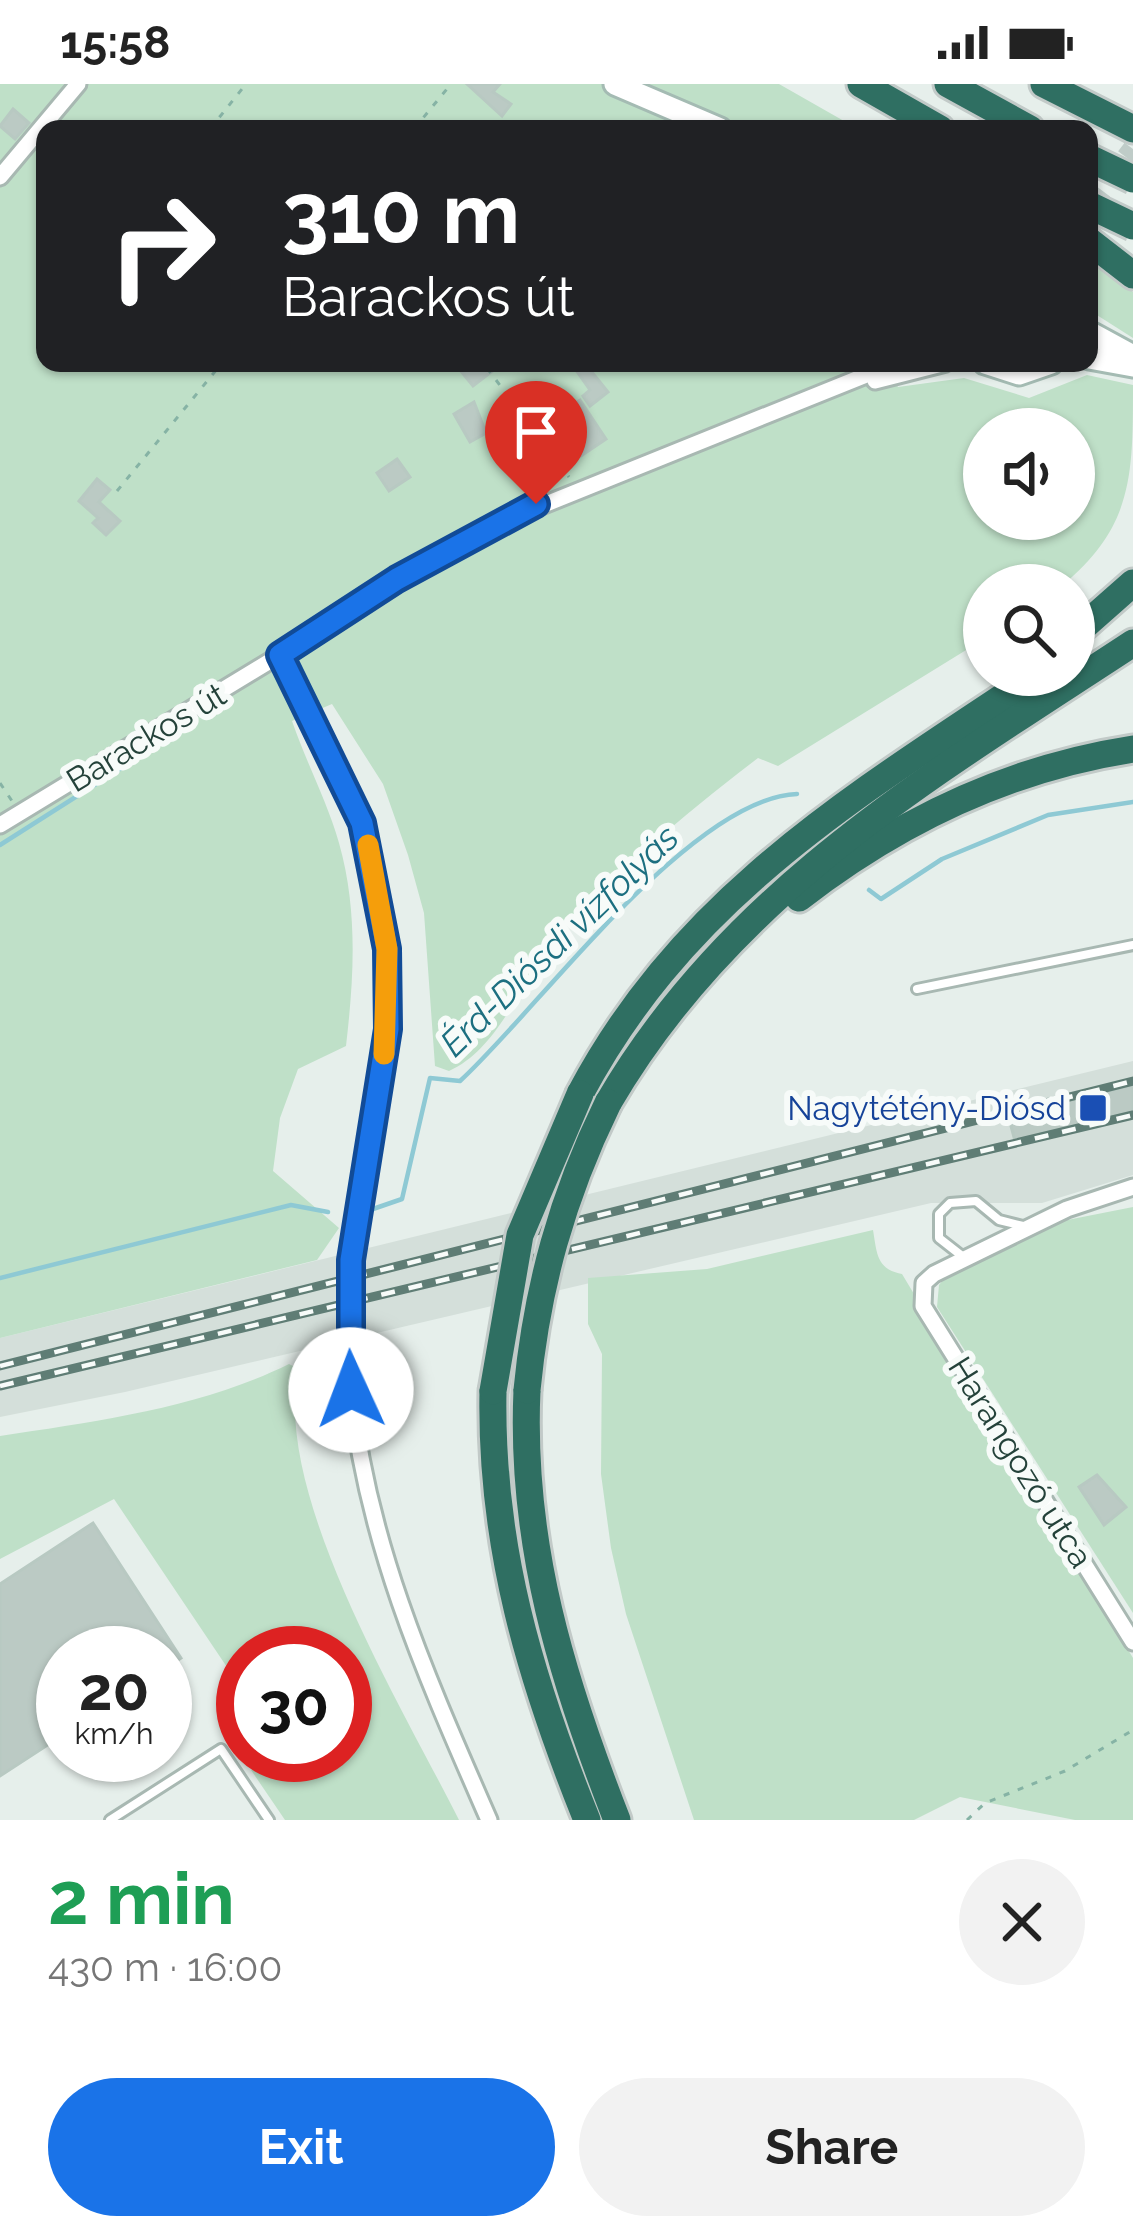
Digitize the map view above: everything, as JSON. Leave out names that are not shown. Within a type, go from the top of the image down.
[{"type":"highway","points":[[861,84],[919,120]]},
{"type":"highway","points":[[948,84],[1014,120]]},
{"type":"highway","points":[[1044,84],[1133,129]]},
{"type":"highway","points":[[1098,162],[1133,179]]},
{"type":"highway","points":[[1098,209],[1133,226]]},
{"type":"highway","points":[[1098,248],[1128,270]]},
{"type":"highway","points":[[1095,616],[1133,583]]},
{"type":"highway","points":[[1095,636],[1133,610]]},
{"type":"highway","points":[[617,1820],[568,1689],[540,1586],[524,1461],[526,1390],[552,1241],[580,1159],[608,1103],[683,990],[726,941],[792,882],[969,751],[1133,643]]},
{"type":"highway","points":[[587,1820],[537,1690],[512,1604],[497,1505],[493,1391],[520,1235],[580,1094],[643,989],[748,880],[813,827],[1003,696]]},
{"type":"highway","points":[[683,990],[877,843],[994,786],[1133,749]]},
{"type":"street","points":[[48,120],[78,84]]},
{"type":"street","points":[[615,84],[699,120]]},
{"type":"street","points":[[0,177],[36,134]]},
{"type":"street","points":[[1098,337],[1133,356]]},
{"type":"street","points":[[1098,360],[1133,366]]},
{"type":"street","name":"Barackos út","points":[[0,825],[451,548],[578,488],[875,372]]},
{"type":"street","name":"Barackos út","points":[[809,400],[913,372]]},
{"type":"street","points":[[280,655],[354,804],[382,902],[388,1029],[358,1196],[349,1301],[357,1446],[387,1576],[489,1820]]},
{"type":"street","points":[[971,1256],[1030,1226],[1133,1187]]},
{"type":"street","name":"Harangozó utca","points":[[971,1256],[925,1283],[923,1306],[1126,1621],[1133,1642]]},
{"type":"lane","points":[[916,989],[1133,945]]},
{"type":"lane","points":[[971,1256],[955,1254],[939,1238],[939,1214],[950,1202],[976,1201],[999,1220],[1030,1226]]},
{"type":"lane","points":[[110,1820],[221,1749],[269,1820]]},
{"type":"path","points":[[217,120],[246,84]]},
{"type":"path","points":[[421,120],[451,84]]},
{"type":"path","points":[[117,491],[215,372]]},
{"type":"path","points":[[490,372],[578,488]]},
{"type":"path","points":[[0,783],[20,813]]},
{"type":"path","points":[[967,1820],[985,1803],[1065,1772],[1133,1730]]},
{"type":"shaded area","points":[[1133,1061],[1133,1175],[1042,1203],[931,1203],[125,1392],[0,1417],[0,1338]]},
{"type":"green space","points":[[0,84],[779,84],[842,120],[36,120],[36,372],[890,372],[898,387],[964,378],[1029,398],[1087,375],[1133,385],[1132,446],[1124,497],[1116,520],[1086,563],[963,564],[963,652],[778,766],[758,758],[731,779],[600,894],[541,961],[481,1048],[449,1071],[435,1066],[424,913],[383,784],[332,704],[292,721],[339,843],[352,918],[352,969],[346,1046],[298,1069],[280,1118],[273,1171],[339,1228],[317,1260],[0,1338]]},
{"type":"green space","points":[[1098,263],[1133,292],[1133,338],[1098,316]]},
{"type":"green space","points":[[1133,1207],[1133,1613],[937,1307],[939,1285],[946,1276],[1052,1223]]},
{"type":"green space","points":[[873,1230],[879,1259],[902,1274],[1133,1658],[1133,1820],[1075,1820],[960,1797],[914,1820],[694,1820],[626,1614],[611,1548],[601,1474],[602,1354],[588,1324],[588,1278],[707,1269]]},
{"type":"green space","points":[[289,1364],[299,1369],[295,1419],[304,1475],[322,1536],[361,1626],[216,1626],[216,1651],[114,1499],[0,1559],[0,1436],[184,1402]]},
{"type":"green space","points":[[372,1650],[459,1820],[285,1820],[259,1782],[372,1782]]},
{"type":"building","points":[[467,84],[500,84],[493,92],[511,104],[502,116]]},
{"type":"building","points":[[13,109],[29,123],[15,139],[0,126]]},
{"type":"building","points":[[462,372],[491,372],[473,386]]},
{"type":"building","points":[[577,372],[592,372],[608,392],[590,406],[583,396],[590,390]]},
{"type":"building","points":[[580,400],[606,439],[581,456],[572,442],[584,434],[567,409]]},
{"type":"building","points":[[474,402],[486,433],[470,442],[454,414]]},
{"type":"building","points":[[397,459],[410,477],[389,491],[377,473]]},
{"type":"building","points":[[97,479],[110,490],[99,502],[120,521],[106,535],[93,523],[98,518],[79,501]]},
{"type":"building","points":[[1133,1085],[1133,1112],[1015,1141],[1008,1115]]},
{"type":"building","points":[[1097,1475],[1126,1507],[1104,1525],[1079,1487]]},
{"type":"building","points":[[93,1523],[160,1626],[36,1626],[36,1753],[0,1776],[0,1584]]},
{"type":"waterway","points":[[0,845],[178,732]]},
{"type":"waterway","name":"Érd-Diósdi vízfolyás","points":[[373,1209],[402,1199],[430,1078],[460,1081],[617,913],[710,831],[755,805],[797,794]]},
{"type":"waterway","name":"Érd-Diósdi vízfolyás","points":[[869,890],[881,899],[942,859],[1048,815],[1133,802]]},
{"type":"waterway","name":"Érd-Diósdi vízfolyás","points":[[0,1278],[291,1205],[328,1212]]},
{"type":"tunnel","points":[[1098,195],[1133,149]]},
{"type":"railway","points":[[0,1366],[1133,1081]]},
{"type":"railway","points":[[0,1386],[1133,1115]]},
{"type":"slow traffic","points":[[368,845],[387,949],[390,998],[384,1054]]},
{"type":"place","name":"Nagytétény-Diósd","points":[[1093,1108]]},
{"type":"route","points":[[351,1390],[351,1260],[388,1029],[387,949],[382,902],[362,823],[330,749],[280,655],[397,579],[536,504]]}]
